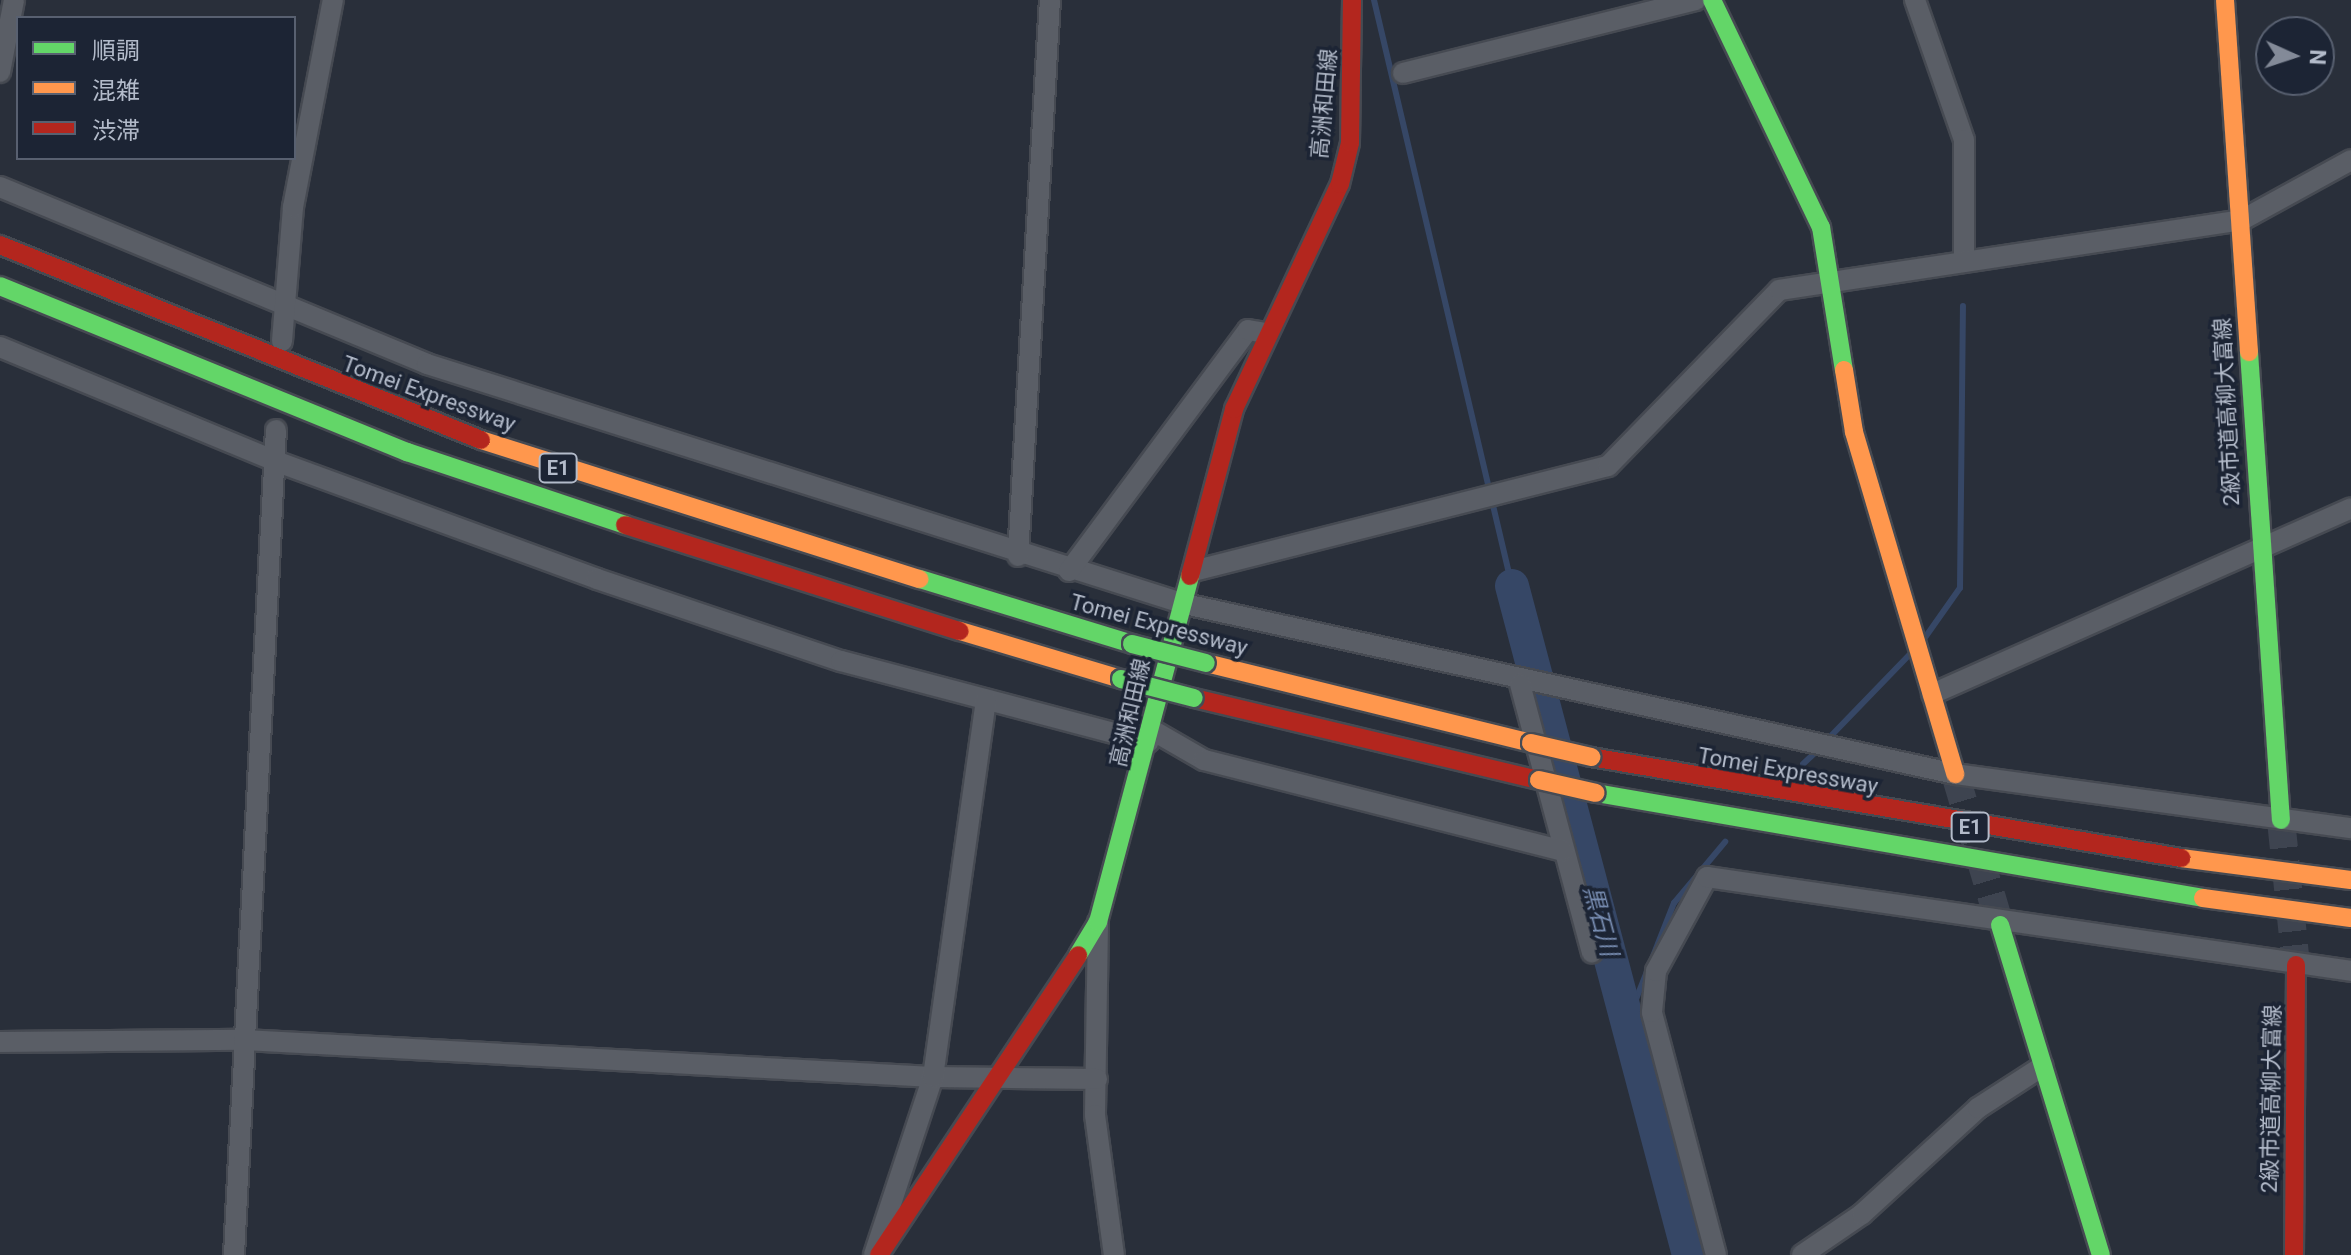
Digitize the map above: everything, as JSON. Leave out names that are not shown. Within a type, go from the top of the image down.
[{"type":"main road","name":"高洲和田線","points":[[876,1255],[1002,1077],[1098,922],[1185,604],[1234,409],[1265,333],[1340,184],[1350,143],[1352,0]]},
{"type":"main road","points":[[1712,0],[1821,227],[1825,282],[1854,432],[1955,774]]},
{"type":"main road","name":"2級市道高柳大富線","points":[[2225,0],[2242,220],[2257,550],[2281,820]]},
{"type":"main road","name":"Tomei Expressway","points":[[0,245],[341,387],[563,470],[1132,644],[1591,757],[2079,845],[2351,880]]},
{"type":"main road","name":"E1","points":[[0,286],[407,452],[806,585],[1121,679],[1596,793],[2073,881],[2351,918]]},
{"type":"main road","points":[[2000,925],[2101,1255]]},
{"type":"main road","name":"2級市道高柳大富線","points":[[2294,1255],[2296,965]]},
{"type":"street","points":[[0,72],[14,0]]},
{"type":"street","points":[[282,341],[293,207],[333,0]]},
{"type":"street","points":[[1018,556],[1050,0]]},
{"type":"street","points":[[1403,73],[1696,0]]},
{"type":"street","points":[[1915,0],[1964,140],[1964,262]]},
{"type":"street","points":[[1193,571],[1608,466],[1779,290],[2242,220],[2351,160]]},
{"type":"street","points":[[0,187],[284,308],[441,369],[1018,556],[1185,604],[1523,684],[1955,774],[2351,828]]},
{"type":"street","points":[[1069,571],[1248,330],[1265,333]]},
{"type":"street","points":[[0,347],[275,461],[597,579],[986,700],[1150,736],[1204,760],[1563,851]]},
{"type":"street","points":[[234,1255],[276,430]]},
{"type":"street","points":[[1932,694],[2351,508]]},
{"type":"street","points":[[1523,684],[1563,851],[1592,952]]},
{"type":"street","points":[[876,1255],[933,1077],[986,700]]},
{"type":"street","points":[[1716,1255],[1652,1012],[1656,971],[1707,877],[2000,925],[2351,971]]},
{"type":"street","points":[[1098,922],[1097,1079],[1114,1255]]},
{"type":"street","points":[[0,1042],[244,1040],[933,1077],[1097,1079]]},
{"type":"street","points":[[1802,1255],[1862,1214],[1978,1108],[2043,1066]]},
{"type":"waterway","points":[[1374,0],[1512,586]]},
{"type":"waterway","points":[[1924,639],[1960,588],[1963,306]]},
{"type":"waterway","name":"黒石川","points":[[1512,586],[1689,1255]]},
{"type":"waterway","points":[[1827,740],[1911,653]]},
{"type":"waterway","points":[[1803,764],[1820,748]]},
{"type":"waterway","points":[[1629,1017],[1674,903],[1725,842]]},
{"type":"tunnel","points":[[1955,774],[2000,925]]},
{"type":"tunnel","points":[[2281,820],[2296,965]]},
{"type":"traffic: fast","points":[[1712,0],[1821,227],[1844,370]]},
{"type":"traffic: fast","points":[[0,286],[407,452],[625,525]]},
{"type":"traffic: fast","points":[[2249,352],[2281,820]]},
{"type":"traffic: fast","points":[[1078,955],[1098,922],[1190,576]]},
{"type":"traffic: fast","points":[[920,579],[1132,644]]},
{"type":"traffic: fast","points":[[1132,644],[1206,663]]},
{"type":"traffic: fast","points":[[1121,679],[1194,698]]},
{"type":"traffic: fast","points":[[1596,793],[2203,898]]},
{"type":"traffic: fast","points":[[2000,925],[2101,1255]]},
{"type":"traffic: slow","points":[[2225,0],[2249,352]]},
{"type":"traffic: slow","points":[[1844,370],[1854,432],[1955,774]]},
{"type":"traffic: slow","points":[[481,440],[920,579]]},
{"type":"traffic: slow","points":[[960,631],[1121,679]]},
{"type":"traffic: slow","points":[[1206,663],[1531,743]]},
{"type":"traffic: slow","points":[[1531,743],[1591,757]]},
{"type":"traffic: slow","points":[[1539,780],[1596,793]]},
{"type":"traffic: slow","points":[[2181,858],[2351,880]]},
{"type":"traffic: slow","points":[[2203,898],[2351,918]]},
{"type":"traffic: jam","points":[[1190,576],[1234,409],[1340,184],[1350,143],[1352,0]]},
{"type":"traffic: jam","points":[[0,245],[481,440]]},
{"type":"traffic: jam","points":[[625,525],[960,631]]},
{"type":"traffic: jam","points":[[1194,698],[1539,780]]},
{"type":"traffic: jam","points":[[1591,757],[2181,858]]},
{"type":"traffic: jam","points":[[879,1255],[1078,955]]},
{"type":"traffic: jam","points":[[2294,1255],[2296,965]]}]
